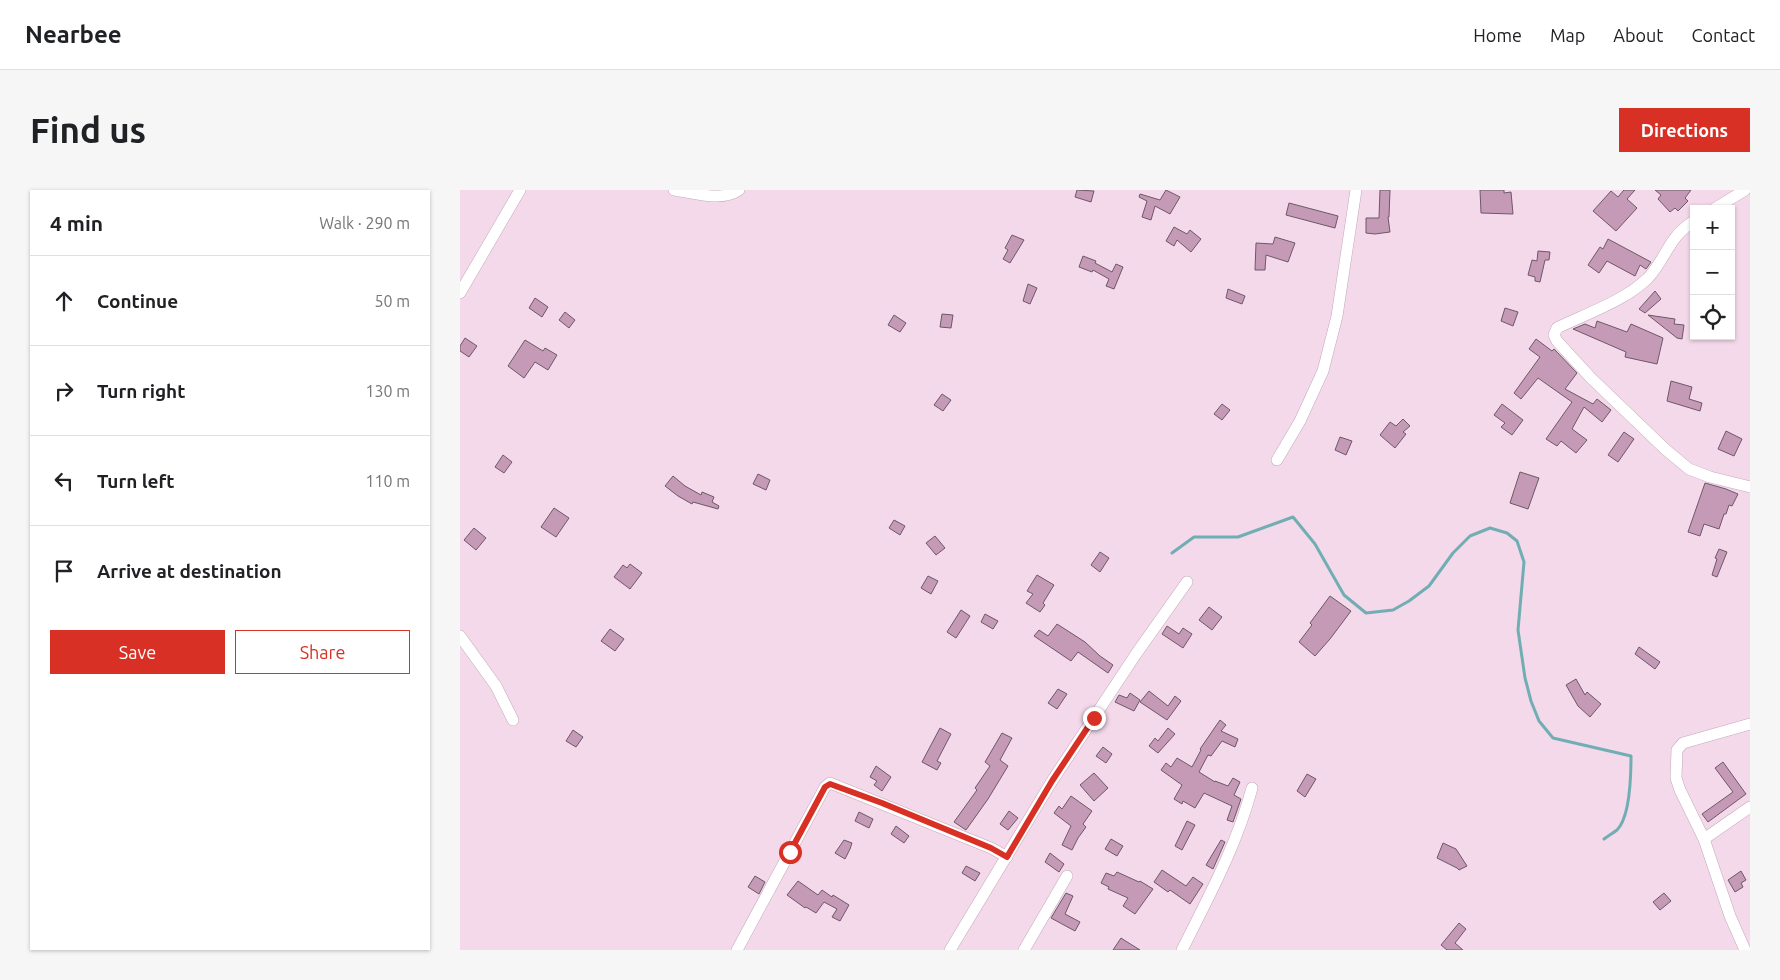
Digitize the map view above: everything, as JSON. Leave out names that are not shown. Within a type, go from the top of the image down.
[{"type":"street","points":[[460,293],[519,190]]},
{"type":"street","points":[[674,190],[721,196],[732,195],[739,190]]},
{"type":"street","points":[[1277,460],[1300,421],[1323,372],[1337,316],[1356,190]]},
{"type":"street","points":[[1721,205],[1745,190]]},
{"type":"street","points":[[1690,224],[1674,238],[1655,270],[1640,286],[1622,297],[1557,328],[1554,335],[1557,342],[1591,378],[1665,449],[1689,469],[1710,477],[1750,487]]},
{"type":"street","points":[[950,950],[1052,781],[1136,654],[1187,582]]},
{"type":"street","points":[[460,636],[496,686],[513,720]]},
{"type":"street","points":[[1745,950],[1730,916],[1704,838],[1676,778],[1677,750],[1683,743],[1750,724]]},
{"type":"street","points":[[737,950],[825,787],[830,784],[991,848],[1007,857]]},
{"type":"street","points":[[1182,950],[1215,883],[1246,810],[1252,788]]},
{"type":"street","points":[[1704,838],[1750,807]]},
{"type":"street","points":[[1024,950],[1067,876]]},
{"type":"building","points":[[1077,190],[1094,191],[1091,202],[1075,197]]},
{"type":"building","points":[[1166,190],[1180,197],[1170,214],[1155,206],[1151,220],[1142,217],[1147,201],[1139,197],[1140,194],[1160,200]]},
{"type":"building","points":[[1380,190],[1390,190],[1388,217],[1390,232],[1366,233],[1366,218],[1379,218]]},
{"type":"building","points":[[1480,190],[1504,190],[1504,193],[1511,192],[1513,214],[1481,213]]},
{"type":"building","points":[[1624,190],[1635,190],[1627,199],[1637,208],[1616,231],[1593,211],[1611,191],[1618,197]]},
{"type":"building","points":[[1655,190],[1691,190],[1685,198],[1688,201],[1678,211],[1675,208],[1670,212],[1658,199],[1661,195]]},
{"type":"building","points":[[1289,203],[1338,216],[1335,228],[1286,215]]},
{"type":"building","points":[[1174,227],[1187,234],[1190,230],[1201,239],[1191,252],[1177,240],[1174,246],[1166,241]]},
{"type":"building","points":[[1012,235],[1024,240],[1010,263],[1003,259],[1008,250],[1005,248]]},
{"type":"building","points":[[1275,237],[1295,243],[1288,262],[1266,255],[1265,270],[1255,270],[1256,243],[1273,244]]},
{"type":"building","points":[[1608,239],[1651,262],[1646,269],[1640,265],[1635,276],[1607,261],[1599,273],[1588,265],[1600,247],[1603,249]]},
{"type":"building","points":[[1538,251],[1550,252],[1549,260],[1545,260],[1540,282],[1535,281],[1535,277],[1528,275],[1532,260],[1537,261]]},
{"type":"building","points":[[1083,256],[1096,261],[1095,263],[1112,272],[1116,264],[1123,267],[1114,289],[1106,286],[1109,279],[1093,270],[1092,272],[1079,267]]},
{"type":"building","points":[[1028,284],[1037,288],[1030,304],[1023,301]]},
{"type":"building","points":[[1228,289],[1245,296],[1242,304],[1226,298]]},
{"type":"building","points":[[1655,291],[1661,299],[1645,313],[1639,309]]},
{"type":"building","points":[[535,298],[548,307],[542,317],[529,308]]},
{"type":"building","points":[[1505,308],[1518,312],[1513,326],[1501,321]]},
{"type":"building","points":[[565,312],[575,320],[569,328],[559,320]]},
{"type":"building","points":[[942,314],[953,315],[951,328],[940,327]]},
{"type":"building","points":[[894,315],[906,323],[900,332],[888,325]]},
{"type":"building","points":[[1648,315],[1675,319],[1674,324],[1684,325],[1682,339],[1677,338]]},
{"type":"building","points":[[1597,321],[1627,332],[1631,324],[1663,338],[1657,364],[1625,357],[1626,352],[1573,329],[1585,324],[1595,328]]},
{"type":"building","points":[[465,338],[477,346],[469,357],[460,351],[460,346]]},
{"type":"building","points":[[1536,339],[1552,351],[1554,349],[1577,373],[1565,389],[1593,404],[1597,399],[1611,410],[1602,422],[1584,407],[1572,429],[1587,440],[1576,453],[1561,441],[1557,446],[1546,439],[1572,402],[1538,378],[1521,399],[1514,393],[1540,357],[1529,349]]},
{"type":"building","points":[[525,340],[543,351],[545,348],[557,355],[548,370],[535,362],[524,378],[508,366]]},
{"type":"building","points":[[1671,381],[1692,387],[1689,399],[1702,403],[1700,411],[1667,401]]},
{"type":"building","points":[[942,394],[951,400],[943,411],[934,405]]},
{"type":"building","points":[[1222,404],[1230,410],[1222,420],[1214,414]]},
{"type":"building","points":[[1502,404],[1523,420],[1512,435],[1501,427],[1505,423],[1494,415]]},
{"type":"building","points":[[1403,419],[1410,426],[1403,432],[1406,434],[1395,448],[1380,435],[1390,422],[1396,426]]},
{"type":"building","points":[[1726,431],[1742,439],[1734,456],[1718,449]]},
{"type":"building","points":[[1624,432],[1634,439],[1618,462],[1608,455]]},
{"type":"building","points":[[1340,437],[1352,441],[1346,455],[1335,450]]},
{"type":"building","points":[[503,455],[512,462],[504,473],[495,467]]},
{"type":"building","points":[[1520,472],[1539,478],[1528,509],[1510,503]]},
{"type":"building","points":[[758,474],[770,480],[766,490],[753,484]]},
{"type":"building","points":[[673,476],[685,486],[701,495],[702,492],[714,497],[712,502],[719,506],[718,509],[693,502],[692,504],[678,496],[665,486]]},
{"type":"building","points":[[1705,483],[1738,494],[1732,506],[1729,505],[1726,514],[1724,514],[1719,529],[1704,524],[1700,536],[1688,532]]},
{"type":"building","points":[[554,508],[569,518],[556,537],[541,527]]},
{"type":"building","points":[[894,520],[905,526],[900,535],[889,528]]},
{"type":"building","points":[[474,528],[486,538],[476,550],[464,540]]},
{"type":"building","points":[[935,536],[945,548],[936,555],[926,543]]},
{"type":"building","points":[[1719,549],[1727,552],[1717,577],[1712,575],[1717,559],[1715,558]]},
{"type":"building","points":[[1100,552],[1109,558],[1100,572],[1091,565]]},
{"type":"building","points":[[630,564],[642,573],[630,589],[614,577],[623,565],[627,568]]},
{"type":"building","points":[[1037,575],[1054,585],[1040,612],[1026,603],[1033,594],[1027,591]]},
{"type":"building","points":[[928,576],[938,581],[931,594],[921,588]]},
{"type":"building","points":[[1330,596],[1351,611],[1315,656],[1299,642]]},
{"type":"building","points":[[1209,607],[1222,617],[1212,630],[1199,620]]},
{"type":"building","points":[[961,610],[970,616],[956,638],[947,632]]},
{"type":"building","points":[[985,614],[998,621],[993,629],[981,622]]},
{"type":"building","points":[[1057,624],[1085,642],[1113,665],[1108,673],[1078,652],[1071,661],[1034,636],[1039,630],[1048,636]]},
{"type":"building","points":[[1167,626],[1179,634],[1183,628],[1192,634],[1183,648],[1162,634]]},
{"type":"building","points":[[610,629],[624,639],[615,651],[601,641]]},
{"type":"building","points":[[1639,647],[1660,662],[1655,669],[1635,654]]},
{"type":"building","points":[[1576,679],[1585,695],[1587,692],[1601,704],[1590,717],[1578,706],[1566,685]]},
{"type":"building","points":[[1058,689],[1067,694],[1057,709],[1048,703]]},
{"type":"building","points":[[1149,691],[1168,706],[1175,696],[1181,701],[1167,720],[1140,702]]},
{"type":"building","points":[[1130,693],[1140,700],[1134,711],[1115,702],[1119,695],[1127,698]]},
{"type":"building","points":[[1220,720],[1226,725],[1221,731],[1238,739],[1235,747],[1222,741],[1211,756],[1208,755],[1199,772],[1215,782],[1228,786],[1233,778],[1240,782],[1234,795],[1241,799],[1233,822],[1227,820],[1232,806],[1204,793],[1195,808],[1183,801],[1182,804],[1174,799],[1182,785],[1161,770],[1166,763],[1171,767],[1177,758],[1192,767],[1200,749]]},
{"type":"building","points":[[940,728],[951,734],[937,761],[941,763],[937,770],[922,762]]},
{"type":"building","points":[[1168,728],[1175,734],[1158,753],[1149,746],[1155,738],[1158,741]]},
{"type":"building","points":[[573,730],[583,737],[576,747],[566,741]]},
{"type":"building","points":[[1002,733],[1012,738],[1000,760],[1008,766],[966,830],[954,822],[977,790],[975,788],[990,766],[985,762]]},
{"type":"building","points":[[1103,747],[1112,754],[1106,763],[1096,756]]},
{"type":"building","points":[[1723,762],[1746,794],[1708,822],[1702,814],[1733,792],[1715,768]]},
{"type":"building","points":[[876,766],[891,777],[882,791],[874,785],[877,781],[870,777]]},
{"type":"building","points":[[1094,773],[1108,788],[1094,801],[1080,785]]},
{"type":"building","points":[[1307,774],[1316,779],[1305,797],[1297,791]]},
{"type":"building","points":[[1071,796],[1092,811],[1083,824],[1086,827],[1072,850],[1062,845],[1071,826],[1054,813],[1059,806],[1062,809]]},
{"type":"building","points":[[1009,811],[1018,818],[1008,830],[1000,824]]},
{"type":"building","points":[[859,812],[873,819],[869,828],[855,821]]},
{"type":"building","points":[[1187,821],[1195,825],[1182,850],[1175,846]]},
{"type":"building","points":[[896,826],[909,836],[904,843],[891,834]]},
{"type":"building","points":[[1111,839],[1123,846],[1117,856],[1105,849]]},
{"type":"building","points":[[844,840],[852,843],[845,859],[835,853]]},
{"type":"building","points":[[1221,840],[1225,842],[1213,869],[1206,865]]},
{"type":"building","points":[[1443,843],[1456,849],[1467,866],[1459,870],[1437,858]]},
{"type":"building","points":[[1050,853],[1064,864],[1059,872],[1045,862]]},
{"type":"building","points":[[966,866],[980,873],[975,881],[962,873]]},
{"type":"building","points":[[1162,870],[1186,886],[1193,877],[1203,884],[1190,904],[1170,890],[1168,892],[1154,882]]},
{"type":"building","points":[[1741,871],[1746,880],[1741,883],[1743,887],[1735,892],[1728,880]]},
{"type":"building","points":[[1117,872],[1140,881],[1153,889],[1135,914],[1123,906],[1128,898],[1108,889],[1109,887],[1101,883],[1106,873],[1114,876]]},
{"type":"building","points":[[755,876],[765,882],[759,894],[748,887]]},
{"type":"building","points":[[798,881],[818,895],[822,890],[849,905],[840,921],[832,917],[837,909],[824,902],[816,913],[805,908],[787,895]]},
{"type":"building","points":[[1066,893],[1073,896],[1065,914],[1080,922],[1075,931],[1051,918]]},
{"type":"building","points":[[1664,893],[1671,901],[1660,910],[1653,902]]},
{"type":"building","points":[[1459,923],[1466,929],[1455,943],[1463,950],[1447,950],[1441,945]]},
{"type":"building","points":[[1121,938],[1124,940],[1140,950],[1113,950]]},
{"type":"waterway","points":[[1172,553],[1194,537],[1238,537],[1293,517],[1315,544],[1344,595],[1366,613],[1393,610],[1409,601],[1429,586],[1453,553],[1470,536],[1490,528],[1507,533],[1517,541],[1524,562],[1518,630],[1525,678],[1539,721],[1553,738],[1631,756],[1629,795],[1625,815],[1617,830],[1604,839]]},
{"type":"route","points":[[790,852],[825,787],[830,784],[882,803],[991,848],[1007,857],[1052,781],[1094,718]]}]
